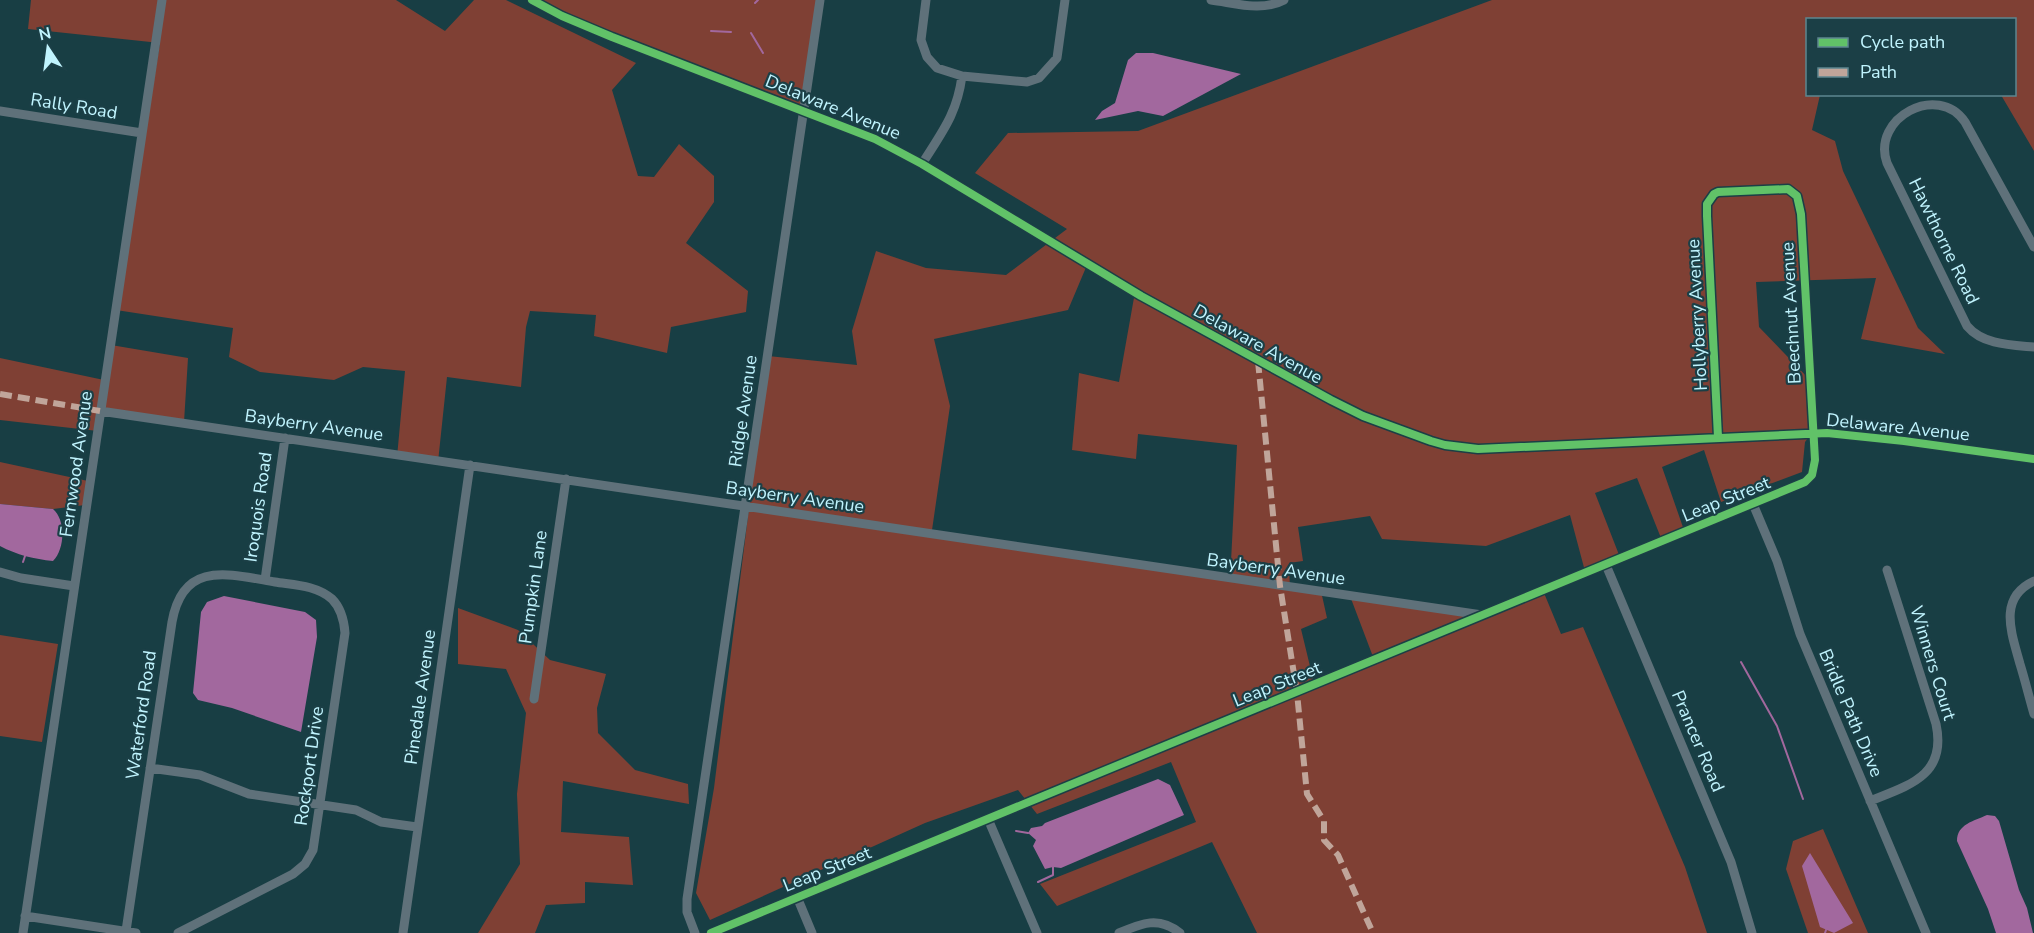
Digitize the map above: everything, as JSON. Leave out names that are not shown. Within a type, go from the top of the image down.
[{"type":"street","name":"Fernwood Avenue","points":[[23,933],[162,0]]},
{"type":"street","name":"Delaware Avenue","points":[[532,0],[562,16],[612,37],[875,139],[922,164],[1106,276],[1258,361],[1363,416],[1431,441],[1478,449],[1813,433],[1854,435],[2034,459]]},
{"type":"street","name":"Ridge Avenue","points":[[695,933],[687,912],[687,899],[820,0]]},
{"type":"street","points":[[926,0],[921,40],[923,48],[937,68],[962,76],[1014,82],[1027,82],[1039,78],[1057,58],[1065,0]]},
{"type":"street","points":[[1211,0],[1260,7],[1284,0]]},
{"type":"street","points":[[922,164],[954,113],[962,76]]},
{"type":"street","name":"Hawthorne Road","points":[[2034,247],[1961,116],[1951,108],[1936,104],[1910,111],[1891,126],[1884,144],[1885,156],[1965,322],[1972,332],[1985,340],[2034,347]]},
{"type":"street","name":"Rally Road","points":[[0,111],[142,133]]},
{"type":"street","name":"Hollyberry Avenue","points":[[1718,437],[1707,204],[1714,194],[1732,191],[1772,188],[1788,189],[1794,192]]},
{"type":"street","name":"Beechnut Avenue","points":[[1794,192],[1799,200],[1801,214],[1813,433]]},
{"type":"street","name":"Bayberry Avenue","points":[[100,411],[1485,615]]},
{"type":"street","name":"Leap Street","points":[[711,933],[1798,486],[1810,477],[1815,465],[1813,433]]},
{"type":"street","name":"Iroquois Road","points":[[265,580],[285,438]]},
{"type":"street","name":"Pinedale Avenue","points":[[403,933],[470,465]]},
{"type":"street","name":"Pumpkin Lane","points":[[534,699],[566,479]]},
{"type":"street","name":"Bridle Path Drive","points":[[1753,504],[1777,561],[1800,634],[1926,933]]},
{"type":"street","name":"Prancer Road","points":[[1606,565],[1731,861],[1752,933]]},
{"type":"street","name":"Winners Court","points":[[1870,801],[1922,777],[1932,765],[1939,743],[1936,724],[1887,570]]},
{"type":"street","points":[[0,572],[21,578],[74,586]]},
{"type":"street","name":"Waterford Road","points":[[126,932],[172,622],[178,597],[191,583],[212,575],[233,575],[265,580]]},
{"type":"street","name":"Rockport Drive","points":[[177,933],[268,888],[302,867],[314,847],[345,638],[344,622],[335,602],[319,591],[265,580]]},
{"type":"street","points":[[2034,581],[2018,592],[2010,611],[2012,634],[2034,714]]},
{"type":"street","points":[[150,768],[203,776],[249,794],[360,811],[378,821],[417,827]]},
{"type":"street","points":[[988,819],[1037,933]]},
{"type":"street","points":[[797,897],[812,933]]},
{"type":"street","points":[[25,916],[136,933]]},
{"type":"street","points":[[1119,933],[1143,923],[1156,921],[1180,933]]},
{"type":"shaded area","points":[[31,0],[396,0],[445,31],[474,0],[506,0],[636,63],[612,90],[638,176],[654,177],[679,144],[714,176],[714,202],[686,243],[748,291],[746,312],[671,327],[667,353],[594,336],[596,315],[530,311],[526,327],[521,387],[447,377],[438,462],[397,457],[405,371],[363,367],[334,380],[260,372],[229,357],[233,328],[116,310],[160,43],[28,29]]},
{"type":"shaded area","points":[[532,0],[820,0],[803,110]]},
{"type":"shaded area","points":[[1492,0],[2034,0],[2034,151],[2002,96],[2016,96],[2016,18],[1806,18],[1806,96],[1820,96],[1812,130],[1835,141],[1843,171],[1918,328],[1945,354],[1861,339],[1876,278],[1756,282],[1759,327],[1810,380],[1812,433],[1805,442],[1802,472],[1721,502],[1704,450],[1662,467],[1685,533],[1663,543],[1637,478],[1595,493],[1621,560],[1586,575],[1570,515],[1486,546],[1382,539],[1370,516],[1298,527],[1303,561],[1289,563],[1290,591],[1321,591],[1327,618],[1301,629],[1315,687],[1375,662],[1350,596],[1489,615],[1544,593],[1561,634],[1583,627],[1685,867],[1707,933],[1257,933],[1212,842],[1057,906],[1040,884],[1196,822],[1171,762],[1037,814],[1018,790],[925,823],[710,920],[696,893],[714,788],[768,356],[857,365],[852,331],[876,251],[926,268],[1006,275],[1067,229],[975,173],[1008,133],[1138,131]],"holes":[[[1087,265],[1135,292],[1119,382],[1079,373],[1072,450],[1136,459],[1138,434],[1237,445],[1230,581],[931,537],[950,406],[934,339],[1068,310]]]},
{"type":"shaded area","points":[[1136,53],[1153,53],[1241,74],[1163,116],[1138,111],[1095,120],[1102,111],[1115,103],[1128,60]]},
{"type":"shaded area","points":[[111,345],[188,358],[184,422],[100,412],[98,431],[0,420],[0,358],[104,380]]},
{"type":"shaded area","points":[[0,462],[88,481],[85,505],[53,509],[0,504]]},
{"type":"shaded area","points":[[0,504],[53,509],[62,527],[62,542],[53,561],[26,556],[0,546]]},
{"type":"shaded area","points":[[224,596],[305,612],[316,620],[317,637],[301,732],[232,708],[198,700],[193,693],[201,612],[207,602]]},
{"type":"shaded area","points":[[458,608],[518,630],[550,660],[606,674],[597,708],[598,733],[635,770],[688,784],[689,804],[563,781],[561,832],[629,837],[633,885],[585,882],[585,903],[546,905],[535,933],[478,933],[520,864],[517,794],[526,713],[506,669],[458,664]]},
{"type":"shaded area","points":[[0,635],[58,644],[42,742],[0,736]]},
{"type":"shaded area","points":[[1158,779],[1170,785],[1184,815],[1061,868],[1045,869],[1033,846],[1036,840],[1028,833],[1031,828],[1042,826]]},
{"type":"shaded area","points":[[1987,815],[1995,816],[1999,821],[2033,933],[1996,933],[1988,909],[1957,841],[1963,827]]},
{"type":"shaded area","points":[[1823,829],[1868,933],[1808,933],[1786,869],[1793,841]]},
{"type":"shaded area","points":[[1810,853],[1853,923],[1834,933],[1820,927],[1802,866]]},
{"type":"waterway","points":[[755,3],[758,0]]},
{"type":"waterway","points":[[711,31],[731,32]]},
{"type":"waterway","points":[[751,33],[763,53]]},
{"type":"waterway","points":[[23,562],[25,556]]},
{"type":"waterway","points":[[1741,662],[1777,726],[1803,799]]},
{"type":"waterway","points":[[1016,831],[1028,833]]},
{"type":"waterway","points":[[1038,882],[1053,875],[1053,867]]},
{"type":"marked path","points":[[1258,361],[1280,586],[1297,693],[1307,794],[1324,821],[1324,840],[1338,855],[1373,933]]},
{"type":"marked path","points":[[0,394],[100,411]]},
{"type":"cycle path","points":[[532,0],[562,16],[612,37],[875,139],[922,164],[1141,296],[1331,400],[1363,416],[1431,441],[1478,449],[1827,433],[2034,459]]},
{"type":"cycle path","points":[[711,933],[1805,482],[1812,475],[1815,460],[1801,214],[1797,196],[1788,189],[1718,192],[1707,204],[1718,437]]}]
